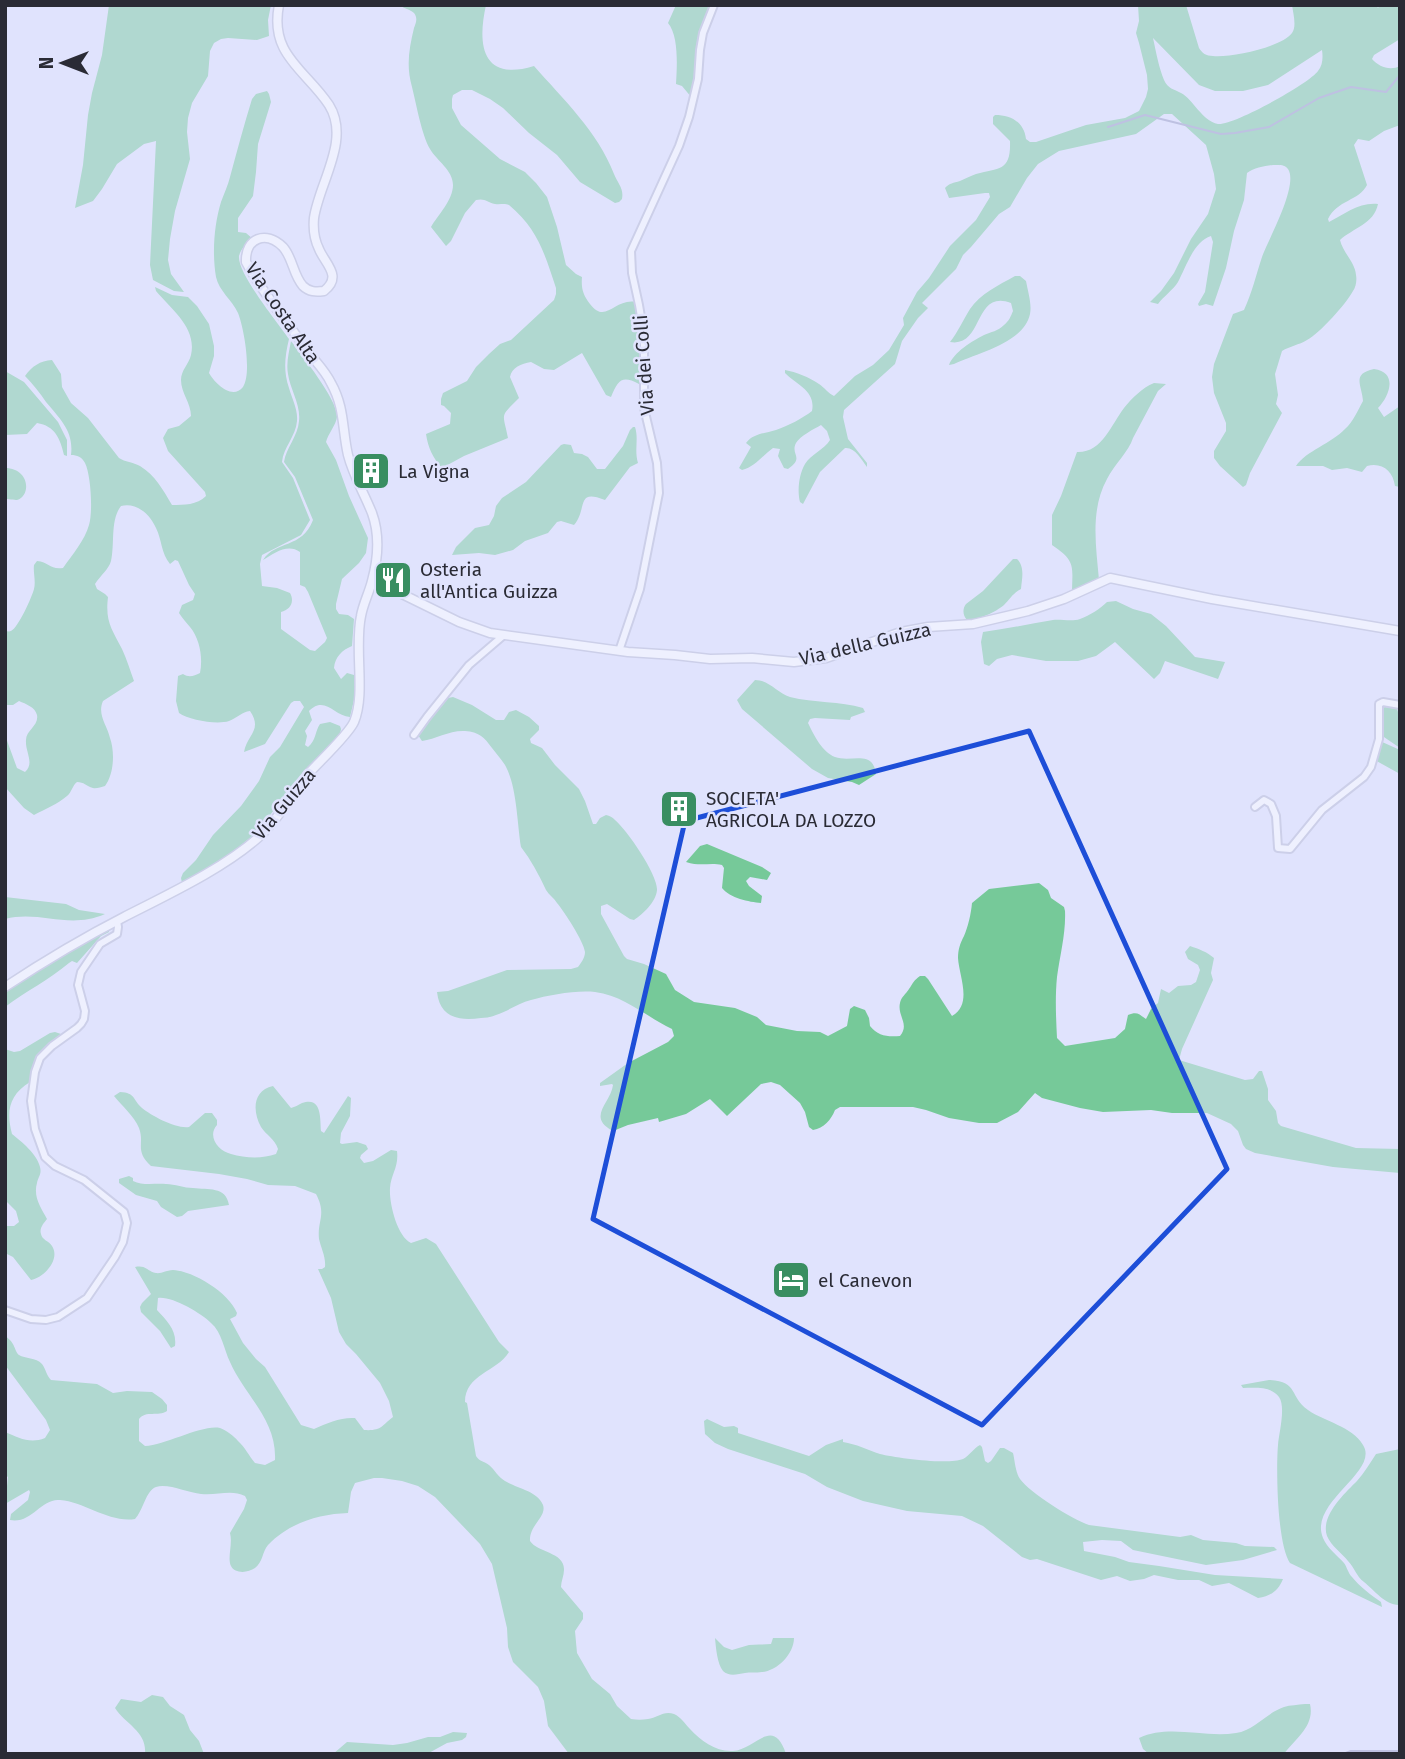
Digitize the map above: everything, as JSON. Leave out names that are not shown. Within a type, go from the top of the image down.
[{"type":"main road","name":"Via Costa Alta","points":[[279,5],[276,24],[285,53],[327,102],[335,118],[336,142],[317,205],[314,226],[320,253],[330,265],[332,281],[324,291],[305,289],[286,251],[277,242],[266,238],[253,241],[245,254],[246,262],[273,304],[331,382],[338,398],[349,458],[375,524],[377,547],[372,581]]},
{"type":"main road","name":"Via della Guizza","points":[[372,581],[459,622],[490,633],[619,651],[710,659],[745,658],[781,662],[807,661],[838,655],[901,632],[973,624],[1028,611],[1064,599],[1111,578],[1212,599],[1400,631]]},
{"type":"main road","name":"Via Guizza","points":[[5,987],[37,966],[215,867],[260,837],[271,825],[307,776],[354,722],[360,687],[358,632],[361,613],[372,581]]},
{"type":"street","name":"Via dei Colli","points":[[619,651],[640,589],[659,493],[654,447],[644,408],[644,334],[632,273],[631,251],[679,146],[689,117],[698,79],[701,41],[713,5]]},
{"type":"street","points":[[414,735],[470,665],[503,635]]},
{"type":"street","points":[[1255,807],[1264,800],[1271,804],[1276,816],[1278,848],[1290,849],[1322,810],[1364,778],[1371,767],[1379,739],[1379,704],[1383,702],[1400,705]]},
{"type":"street","points":[[5,1310],[31,1319],[46,1320],[58,1317],[87,1297],[123,1242],[127,1223],[124,1212],[84,1180],[55,1166],[45,1157],[35,1129],[31,1101],[37,1062],[46,1051],[81,1024],[85,1011],[78,985],[81,972],[100,944],[117,934],[117,921]]},
{"type":"highlighted area","points":[[1029,731],[1227,1169],[982,1425],[593,1219],[685,821]]},
{"type":"green space","points":[[109,5],[271,5],[269,36],[257,40],[228,38],[214,43],[210,51],[208,76],[192,103],[187,132],[190,159],[175,211],[168,260],[171,274],[184,292],[174,291],[153,280],[150,265],[156,141],[144,144],[117,164],[93,201],[75,208],[88,115],[102,55]]},
{"type":"green space","points":[[400,5],[486,5],[482,34],[487,56],[503,69],[517,70],[534,66],[589,130],[599,144],[621,189],[622,199],[619,202],[615,203],[580,182],[557,155],[490,99],[472,90],[462,90],[453,95],[452,99],[452,108],[461,125],[500,159],[525,172],[547,197],[566,265],[582,277],[583,291],[590,304],[596,310],[606,312],[628,302],[636,302],[639,323],[639,384],[628,380],[621,381],[611,397],[606,395],[582,353],[554,370],[544,369],[531,362],[520,365],[510,377],[519,398],[504,416],[508,438],[442,468],[431,452],[426,434],[450,424],[451,413],[441,405],[443,393],[467,381],[489,354],[500,344],[511,340],[554,300],[556,288],[534,233],[509,205],[476,200],[465,213],[446,246],[431,227],[451,196],[453,185],[448,170],[430,149],[422,128],[409,65],[416,17]]},
{"type":"green space","points":[[676,5],[710,5],[698,37],[692,98],[682,86],[676,84],[676,44],[668,23]]},
{"type":"green space","points":[[1138,5],[1186,5],[1200,50],[1204,54],[1221,56],[1255,50],[1286,38],[1294,27],[1292,5],[1376,5],[1378,8],[1380,5],[1400,5],[1400,39],[1372,59],[1385,67],[1400,66],[1400,125],[1369,141],[1358,139],[1354,145],[1367,185],[1359,194],[1337,208],[1328,219],[1329,222],[1358,207],[1378,204],[1368,221],[1340,240],[1355,270],[1356,285],[1345,303],[1319,331],[1304,342],[1282,351],[1275,374],[1278,395],[1276,404],[1282,413],[1246,485],[1243,487],[1214,458],[1214,451],[1226,431],[1226,423],[1214,393],[1212,377],[1214,364],[1233,314],[1244,310],[1247,304],[1262,257],[1286,199],[1290,177],[1288,169],[1281,165],[1263,167],[1247,173],[1244,200],[1213,306],[1198,304],[1205,292],[1213,242],[1211,236],[1195,249],[1174,288],[1158,304],[1150,302],[1174,273],[1191,239],[1208,214],[1216,189],[1206,145],[1172,114],[1164,114],[1136,134],[1059,151],[1038,164],[1010,207],[999,214],[963,255],[956,269],[922,303],[928,308],[902,341],[895,364],[844,410],[848,439],[867,463],[867,467],[855,451],[845,448],[820,472],[803,504],[800,502],[799,483],[803,468],[830,440],[821,425],[798,440],[795,447],[796,462],[788,469],[784,468],[778,456],[780,449],[773,448],[751,466],[742,470],[739,468],[751,447],[746,443],[749,440],[785,426],[812,411],[808,393],[785,373],[785,370],[811,379],[834,396],[889,350],[904,325],[903,318],[917,292],[950,246],[976,220],[990,197],[989,193],[985,193],[949,198],[945,188],[974,175],[998,169],[1006,163],[1010,141],[993,124],[995,115],[1016,121],[1023,128],[1026,139],[1036,142],[1086,125],[1125,118],[1139,111],[1148,89],[1136,33],[1139,21]],"holes":[[[1153,38],[1199,85],[1215,91],[1243,91],[1268,85],[1322,50],[1320,69],[1301,85],[1254,111],[1218,124],[1207,119],[1185,96],[1169,87],[1162,75]]]},
{"type":"green space","points":[[267,91],[271,102],[258,144],[253,196],[238,218],[238,232],[246,233],[253,239],[244,246],[239,256],[251,286],[289,339],[285,369],[297,421],[282,462],[293,478],[310,520],[301,535],[262,555],[262,586],[290,593],[291,605],[281,612],[281,629],[310,650],[315,651],[325,642],[327,638],[308,592],[300,585],[300,552],[286,549],[263,560],[275,549],[302,536],[313,520],[295,477],[284,462],[299,421],[298,409],[287,370],[291,341],[319,378],[336,409],[337,417],[326,442],[368,538],[366,553],[342,579],[336,604],[339,614],[354,619],[352,646],[340,654],[334,668],[341,679],[347,673],[354,675],[355,696],[350,717],[320,705],[309,711],[312,720],[305,731],[305,745],[311,745],[320,724],[330,722],[340,726],[340,734],[296,782],[256,833],[233,852],[182,883],[183,873],[259,781],[270,757],[280,747],[304,707],[300,701],[291,703],[265,744],[244,752],[255,728],[250,711],[229,721],[218,722],[196,720],[179,713],[176,701],[178,676],[196,675],[200,673],[201,667],[196,637],[179,613],[182,605],[193,600],[195,594],[178,561],[170,564],[167,560],[150,518],[142,510],[127,505],[121,506],[114,525],[111,561],[95,584],[97,589],[108,597],[110,625],[134,681],[103,701],[101,706],[113,750],[108,781],[105,786],[96,788],[77,782],[63,799],[34,815],[5,787],[5,735],[17,768],[25,772],[29,765],[27,737],[37,715],[30,706],[19,701],[13,705],[5,705],[5,631],[14,629],[31,599],[35,586],[34,565],[37,561],[63,568],[85,536],[91,512],[90,484],[85,463],[79,457],[71,455],[70,439],[65,426],[25,376],[30,369],[52,360],[61,374],[62,387],[71,403],[88,418],[119,458],[140,466],[150,474],[172,505],[194,503],[206,496],[168,451],[163,438],[168,429],[179,426],[191,416],[181,380],[192,345],[182,320],[155,287],[172,295],[188,297],[197,306],[209,324],[214,346],[209,373],[224,389],[239,391],[246,380],[247,372],[245,339],[238,313],[216,277],[214,239],[221,202],[252,99],[256,94]]},
{"type":"green space","points":[[1015,276],[1026,281],[1030,314],[1026,324],[998,346],[949,365],[964,347],[999,329],[1009,320],[1013,311],[1011,303],[999,301],[990,304],[969,336],[961,341],[950,342],[974,304],[990,290]]},
{"type":"green space","points":[[1374,369],[1382,371],[1389,379],[1386,397],[1378,408],[1384,417],[1400,406],[1400,487],[1395,486],[1386,469],[1377,465],[1367,466],[1362,472],[1347,468],[1332,470],[1323,466],[1296,466],[1306,456],[1340,434],[1350,423],[1363,401],[1360,377]]},
{"type":"green space","points":[[5,371],[24,382],[58,422],[67,440],[67,456],[64,455],[56,434],[43,425],[37,423],[27,434],[5,435]]},
{"type":"green space","points":[[1154,383],[1166,384],[1158,391],[1128,448],[1110,474],[1098,503],[1096,528],[1099,580],[1072,595],[1072,571],[1069,561],[1052,545],[1052,515],[1077,452],[1086,451],[1099,443],[1130,401],[1141,390]]},
{"type":"green space","points":[[633,427],[636,431],[638,463],[630,467],[605,500],[586,498],[574,525],[557,522],[548,533],[525,541],[513,550],[495,555],[452,555],[456,547],[475,528],[489,525],[502,498],[526,482],[561,445],[571,445],[574,453],[588,457],[597,469],[605,469],[623,446]]},
{"type":"green space","points":[[5,468],[19,472],[26,482],[25,493],[17,500],[5,499]]},
{"type":"green space","points":[[1013,559],[1017,559],[1021,566],[1021,589],[996,610],[981,618],[967,620],[964,612],[966,604],[983,591]]},
{"type":"green space","points":[[1116,601],[1151,614],[1195,657],[1225,662],[1218,679],[1165,661],[1154,679],[1115,642],[1096,656],[1078,661],[1046,661],[1012,655],[997,659],[989,666],[984,664],[981,642],[983,632],[1053,620],[1077,620],[1095,612],[1107,602]]},
{"type":"green space","points":[[755,680],[765,682],[790,697],[863,708],[865,712],[851,717],[850,720],[815,718],[808,723],[819,743],[830,755],[866,759],[874,766],[876,774],[859,785],[828,778],[812,769],[742,709],[737,700]]},
{"type":"green space","points":[[453,697],[496,720],[504,720],[509,712],[516,710],[529,717],[539,726],[539,730],[530,739],[531,743],[542,748],[579,789],[593,824],[606,815],[614,819],[627,833],[653,874],[656,894],[648,907],[634,920],[607,904],[601,906],[601,914],[627,959],[666,974],[675,990],[694,1002],[735,1008],[757,1017],[766,1025],[820,1032],[828,1036],[847,1026],[850,1009],[854,1006],[865,1010],[870,1026],[876,1032],[887,1036],[900,1036],[904,1028],[901,1001],[920,976],[928,979],[952,1016],[962,1004],[963,989],[958,952],[968,925],[972,903],[989,889],[1039,883],[1065,911],[1056,1000],[1057,1038],[1065,1046],[1115,1038],[1125,1029],[1128,1015],[1136,1013],[1146,1019],[1158,1003],[1161,989],[1169,993],[1178,986],[1196,982],[1200,970],[1198,965],[1188,959],[1185,952],[1190,946],[1197,948],[1214,958],[1211,973],[1213,980],[1179,1060],[1245,1080],[1253,1079],[1262,1071],[1268,1089],[1268,1100],[1276,1111],[1281,1126],[1356,1148],[1400,1149],[1400,1173],[1333,1167],[1255,1153],[1246,1149],[1238,1131],[1231,1124],[1207,1113],[1151,1110],[1103,1112],[1042,1098],[1035,1093],[1018,1112],[997,1123],[949,1118],[913,1107],[840,1107],[827,1123],[813,1130],[809,1127],[800,1103],[780,1085],[771,1082],[761,1084],[727,1116],[710,1099],[686,1114],[659,1122],[658,1118],[613,1131],[605,1126],[601,1115],[613,1085],[600,1086],[600,1083],[628,1063],[668,1042],[674,1036],[672,1029],[625,1002],[595,992],[546,996],[487,1018],[473,1019],[452,1016],[439,1001],[437,992],[448,991],[507,970],[578,967],[585,952],[573,927],[546,890],[521,847],[512,783],[500,758],[478,734],[454,732],[422,741],[418,735],[443,699]]},
{"type":"green space","points":[[1380,709],[1397,709],[1400,718],[1400,748],[1381,735]]},
{"type":"green space","points":[[1380,741],[1400,750],[1400,774],[1373,759]]},
{"type":"green space","points":[[707,844],[771,873],[767,880],[750,877],[746,881],[762,896],[761,903],[740,899],[725,891],[722,888],[722,865],[686,862],[700,846]]},
{"type":"green space","points":[[5,897],[66,904],[79,910],[105,914],[79,920],[30,917],[5,919]]},
{"type":"green space","points":[[109,930],[77,963],[72,961],[5,1007],[5,992],[17,983]]},
{"type":"green space","points":[[55,1032],[61,1034],[39,1054],[30,1082],[13,1098],[9,1118],[12,1134],[32,1153],[40,1167],[36,1193],[47,1219],[41,1232],[54,1251],[49,1268],[41,1276],[31,1280],[13,1257],[5,1253],[5,1226],[14,1226],[19,1222],[16,1211],[5,1200],[5,1049],[20,1051]]},
{"type":"green space","points":[[273,1086],[291,1108],[309,1102],[317,1105],[321,1131],[324,1133],[348,1096],[351,1098],[350,1116],[341,1133],[340,1143],[357,1142],[366,1145],[368,1149],[360,1158],[364,1163],[373,1161],[391,1150],[397,1151],[390,1194],[395,1218],[402,1234],[411,1243],[426,1238],[436,1244],[499,1342],[509,1352],[504,1359],[476,1379],[466,1393],[465,1402],[476,1456],[503,1479],[532,1493],[543,1505],[543,1513],[532,1530],[530,1541],[556,1556],[563,1564],[561,1587],[583,1613],[583,1619],[575,1631],[577,1653],[592,1679],[610,1694],[617,1706],[631,1719],[648,1719],[670,1713],[679,1717],[699,1738],[715,1748],[733,1751],[769,1736],[775,1737],[781,1743],[786,1754],[569,1754],[548,1726],[544,1701],[538,1687],[513,1662],[492,1564],[480,1544],[435,1497],[418,1486],[402,1481],[374,1478],[355,1483],[348,1513],[326,1515],[295,1525],[268,1545],[258,1566],[245,1572],[233,1569],[230,1559],[230,1533],[247,1500],[240,1494],[201,1494],[161,1486],[150,1492],[135,1519],[116,1518],[79,1504],[53,1500],[24,1518],[10,1520],[11,1514],[28,1500],[30,1492],[29,1490],[5,1504],[8,1477],[5,1475],[5,1432],[25,1440],[34,1440],[45,1438],[50,1430],[46,1420],[5,1365],[5,1336],[19,1355],[42,1364],[51,1380],[97,1384],[113,1393],[152,1392],[162,1399],[167,1405],[167,1411],[145,1415],[139,1419],[139,1441],[145,1446],[204,1429],[220,1428],[243,1446],[255,1463],[265,1465],[275,1460],[266,1420],[236,1374],[215,1327],[186,1306],[158,1298],[157,1310],[174,1335],[175,1346],[171,1348],[160,1331],[141,1312],[142,1303],[151,1294],[135,1267],[156,1273],[173,1270],[191,1274],[210,1284],[227,1298],[237,1313],[230,1319],[243,1343],[265,1367],[301,1425],[314,1429],[339,1419],[355,1418],[364,1430],[374,1430],[393,1417],[380,1383],[339,1332],[331,1298],[318,1269],[325,1267],[325,1263],[319,1239],[321,1207],[316,1194],[295,1186],[268,1185],[219,1174],[151,1166],[141,1151],[141,1134],[137,1124],[114,1096],[120,1092],[129,1094],[152,1115],[184,1127],[189,1127],[205,1113],[212,1113],[217,1120],[213,1134],[218,1146],[231,1154],[259,1157],[276,1154],[278,1149],[261,1127],[256,1114],[256,1102],[261,1092]]},
{"type":"green space","points":[[129,1176],[133,1181],[141,1183],[216,1190],[224,1195],[229,1205],[188,1211],[177,1217],[161,1207],[157,1201],[136,1195],[119,1183],[119,1179]]},
{"type":"green space","points":[[1269,1380],[1285,1383],[1308,1410],[1352,1433],[1363,1445],[1366,1455],[1362,1466],[1325,1512],[1321,1525],[1327,1545],[1344,1563],[1349,1574],[1381,1602],[1382,1607],[1290,1563],[1282,1540],[1277,1488],[1281,1401],[1272,1391],[1243,1388],[1241,1385]]},
{"type":"green space","points":[[707,1419],[724,1427],[734,1426],[738,1428],[738,1433],[809,1456],[826,1445],[843,1439],[843,1442],[880,1454],[934,1461],[963,1459],[980,1445],[988,1463],[1000,1448],[1004,1448],[1013,1453],[1017,1473],[1025,1485],[1052,1505],[1089,1525],[1180,1537],[1191,1535],[1203,1540],[1274,1547],[1277,1550],[1243,1560],[1206,1565],[1133,1550],[1121,1541],[1083,1542],[1084,1551],[1129,1562],[1215,1575],[1283,1579],[1274,1592],[1258,1598],[1229,1583],[1212,1586],[1199,1580],[1178,1580],[1154,1575],[1130,1581],[1117,1576],[1101,1580],[1037,1559],[1022,1557],[983,1526],[962,1516],[907,1511],[863,1501],[827,1487],[805,1474],[728,1449],[705,1434],[704,1421]]},
{"type":"green space","points":[[1400,1449],[1400,1605],[1395,1605],[1361,1580],[1331,1543],[1326,1528],[1330,1513],[1340,1498],[1360,1478],[1376,1454]]},
{"type":"green space","points":[[715,1638],[724,1647],[732,1650],[749,1645],[771,1644],[773,1638],[794,1638],[788,1656],[773,1669],[734,1675],[725,1673],[721,1668]]},
{"type":"green space","points":[[152,1695],[163,1697],[170,1706],[184,1715],[204,1754],[145,1754],[143,1740],[115,1708],[121,1699],[141,1702]]},
{"type":"green space","points":[[1310,1704],[1310,1719],[1284,1754],[1149,1754],[1143,1749],[1139,1738],[1162,1732],[1236,1733],[1249,1729],[1284,1707]]},
{"type":"green space","points":[[453,1732],[467,1733],[462,1740],[447,1743],[427,1754],[333,1754],[347,1742],[393,1745],[440,1737]]},
{"type":"waterway","points":[[1108,127],[1145,115],[1221,134],[1269,127],[1319,98],[1351,87],[1386,92],[1400,75]]},
{"type":"waterway","points":[[1343,1754],[1351,1751],[1400,1751]]},
{"type":"place","name":"La Vigna","points":[[371,471]]},
{"type":"place","name":"Osteria all'Antica Guizza","points":[[393,580]]},
{"type":"place","name":"SOCIETA' AGRICOLA DA LOZZO","points":[[679,809]]},
{"type":"place","name":"el Canevon","points":[[791,1280]]}]
